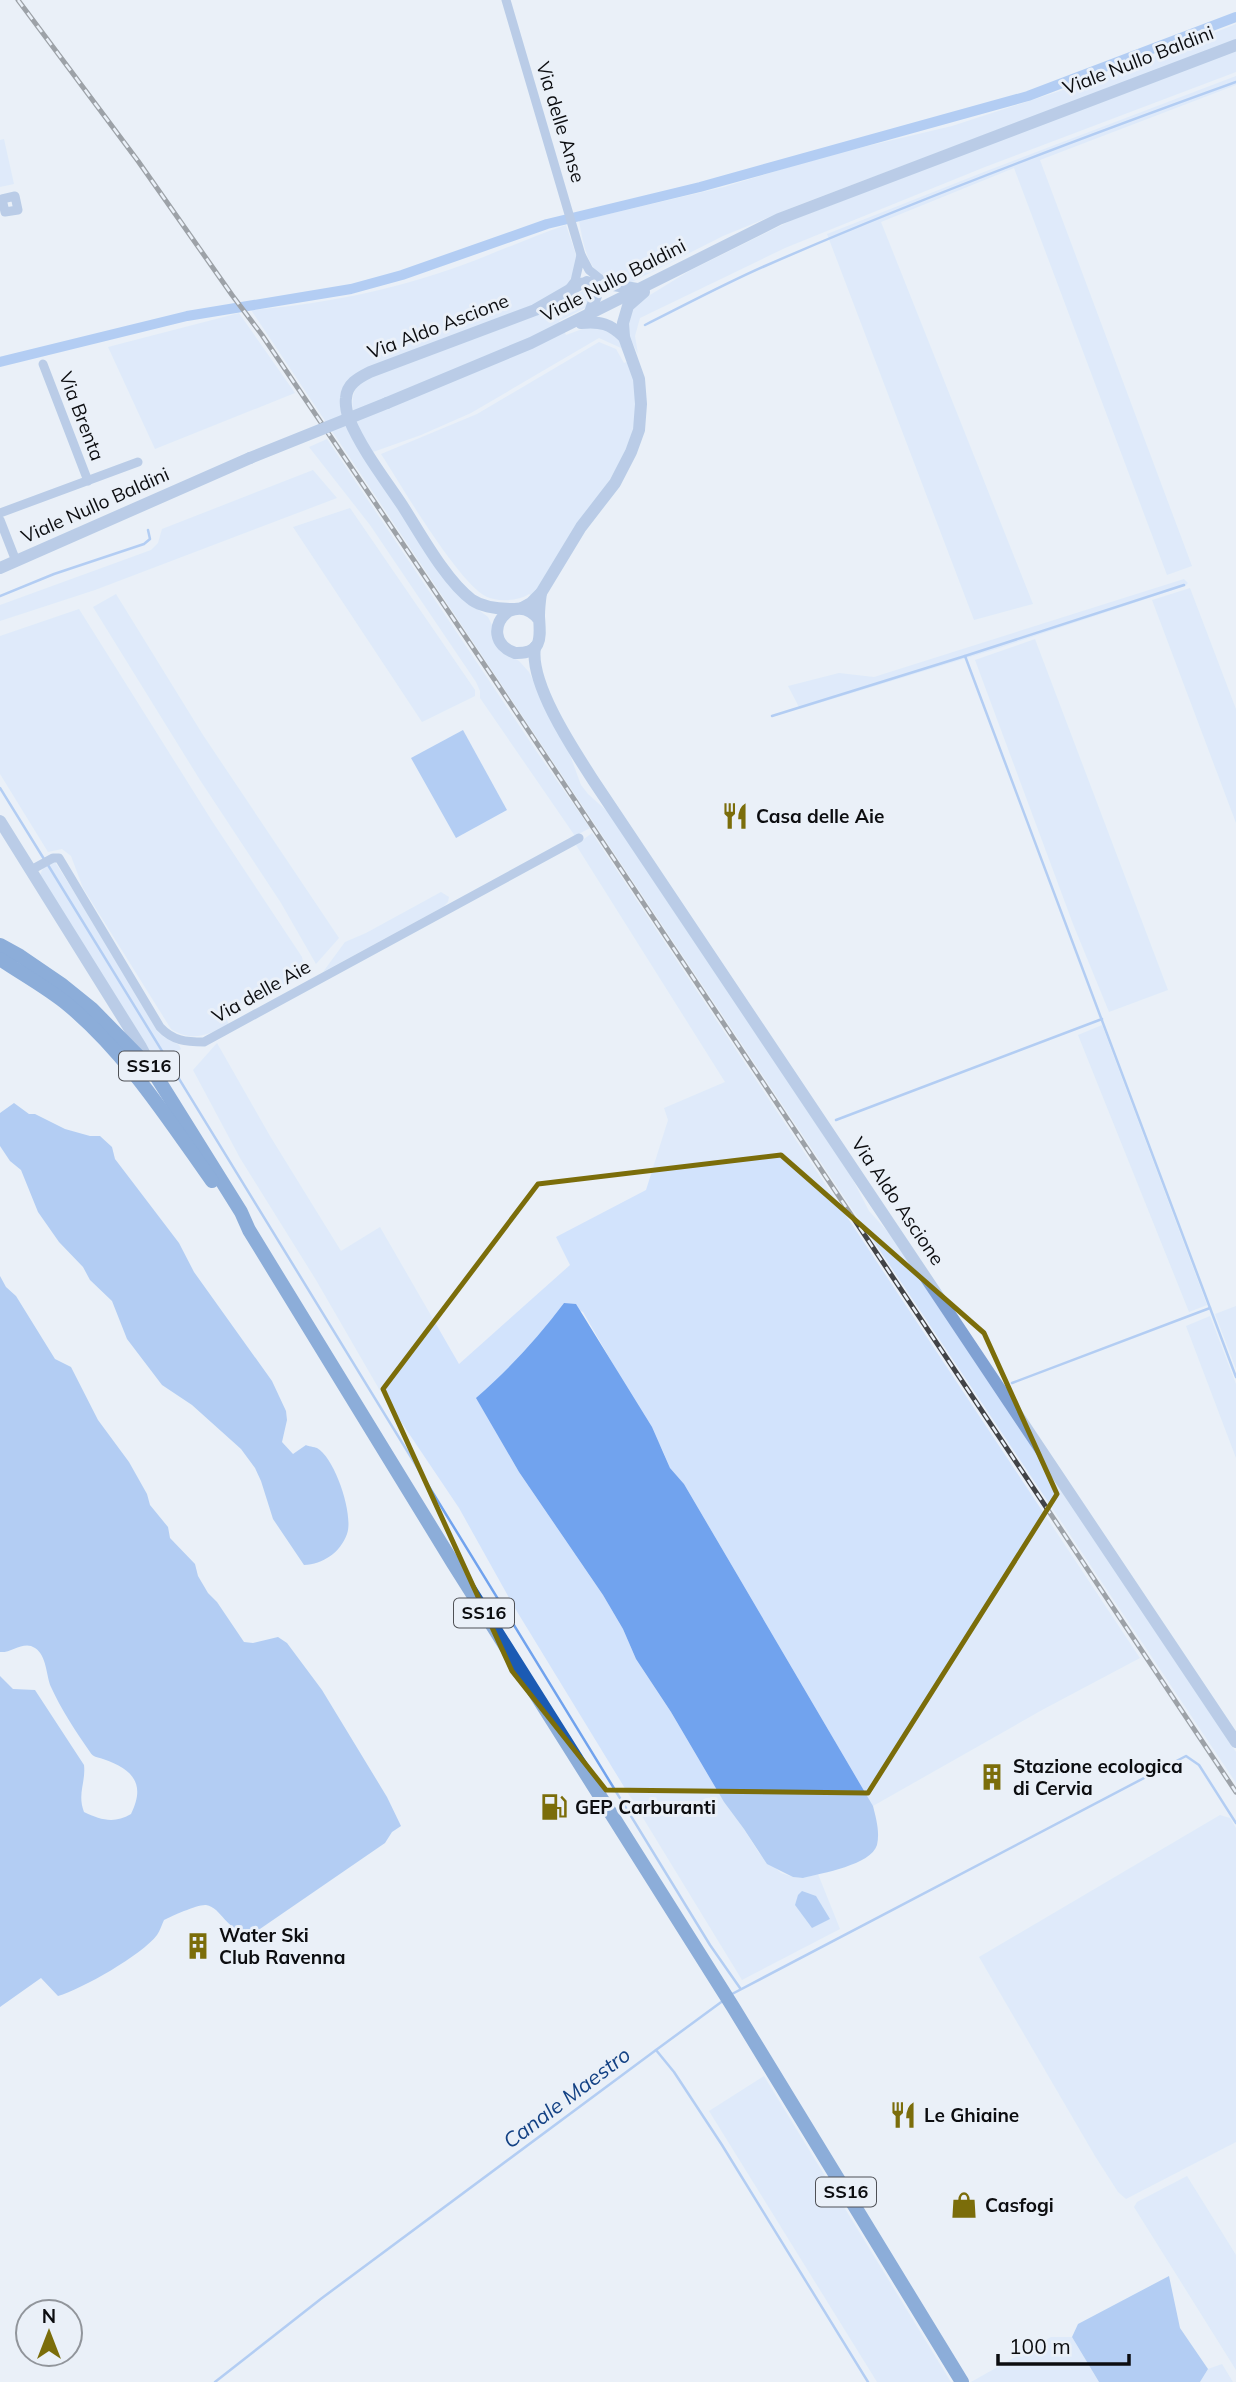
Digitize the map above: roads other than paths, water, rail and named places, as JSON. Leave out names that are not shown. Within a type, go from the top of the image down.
[{"type":"main road","name":"SS16","points":[[0,945],[61,984],[92,1009],[153,1071],[242,1212],[249,1230]]},
{"type":"main road","name":"SS16","points":[[0,959],[66,1003],[115,1051],[145,1087],[249,1230],[453,1563],[727,1998],[962,2382]]},
{"type":"street","name":"Via delle Anse","points":[[506,0],[585,267]]},
{"type":"street","name":"Viale Nullo Baldini","points":[[7,564],[250,458],[491,361],[571,324],[779,219],[1236,44]]},
{"type":"street","points":[[585,267],[608,285],[637,289]]},
{"type":"street","points":[[568,290],[585,267]]},
{"type":"street","points":[[585,267],[596,296],[589,315]]},
{"type":"street","name":"Via Aldo Ascione","points":[[480,604],[459,587],[440,562],[370,456],[347,414],[347,391],[356,379],[370,372],[535,310],[568,290],[585,267]]},
{"type":"street","points":[[538,676],[529,664],[503,647],[497,636],[497,626],[504,614],[531,603],[541,593],[581,527],[615,483],[631,452],[639,430],[642,404],[639,379],[624,337],[622,323],[628,306],[669,273]]},
{"type":"street","points":[[571,324],[601,322],[612,326],[624,337]]},
{"type":"street","name":"Via Brenta","points":[[43,364],[88,481]]},
{"type":"street","points":[[0,513],[138,462]]},
{"type":"street","points":[[0,520],[7,564]]},
{"type":"street","points":[[538,676],[534,659],[535,647],[542,632],[539,620],[541,593]]},
{"type":"street","points":[[480,604],[494,608],[518,608],[532,612],[539,620]]},
{"type":"street","points":[[480,604],[497,626]]},
{"type":"street","points":[[515,653],[523,653],[535,647]]},
{"type":"street","name":"Via Aldo Ascione","points":[[538,676],[568,740],[595,783],[1236,1742]]},
{"type":"street","points":[[0,821],[35,868],[153,1071]]},
{"type":"street","name":"Via delle Aie","points":[[35,868],[53,858],[59,858],[160,1027],[168,1036],[184,1042],[204,1042],[579,838]]},
{"type":"water","points":[[463,730],[507,810],[456,838],[411,758]]},
{"type":"water","points":[[14,1103],[29,1114],[35,1114],[65,1129],[100,1136],[112,1147],[115,1159],[179,1243],[194,1272],[272,1381],[286,1411],[287,1420],[282,1442],[293,1454],[306,1445],[317,1448],[324,1454],[336,1475],[345,1501],[348,1525],[344,1541],[330,1556],[304,1565],[273,1519],[261,1481],[241,1449],[192,1405],[162,1385],[127,1339],[112,1301],[90,1280],[83,1267],[59,1242],[38,1212],[21,1170],[10,1161],[0,1146],[0,1113]]},
{"type":"water","points":[[0,1276],[6,1287],[16,1296],[55,1359],[71,1367],[98,1420],[129,1462],[147,1494],[150,1505],[168,1527],[170,1538],[195,1564],[198,1576],[208,1593],[244,1642],[253,1643],[278,1637],[287,1643],[322,1690],[387,1797],[401,1826],[392,1832],[385,1843],[257,1931],[238,1930],[212,1907],[197,1906],[164,1920],[157,1935],[139,1952],[81,1986],[58,1996],[41,1978],[0,2007],[0,1676],[13,1689],[35,1690],[84,1765],[81,1799],[84,1812],[108,1820],[125,1817],[131,1814],[137,1786],[129,1773],[122,1768],[91,1754],[55,1695],[39,1651],[27,1645],[0,1652]]},
{"type":"water","points":[[564,1303],[576,1304],[652,1427],[670,1468],[684,1484],[873,1806],[878,1840],[873,1852],[866,1858],[845,1867],[803,1878],[793,1877],[767,1864],[724,1802],[636,1659],[623,1629],[603,1595],[519,1472],[476,1398],[523,1353]]},
{"type":"water","points":[[802,1891],[816,1896],[830,1919],[812,1928],[795,1905]]},
{"type":"water","points":[[1169,2276],[1180,2328],[1208,2369],[1200,2382],[1099,2382],[1072,2337],[1078,2324]]},
{"type":"waterway","points":[[0,362],[187,316],[351,289],[402,275],[547,224],[700,187],[1028,96],[1236,17]]},
{"type":"waterway","points":[[645,325],[750,273],[881,217],[1236,82]]},
{"type":"waterway","points":[[0,596],[54,574],[144,544],[150,539],[148,530]]},
{"type":"waterway","points":[[965,656],[1184,585]]},
{"type":"waterway","points":[[772,716],[965,656],[1236,1377]]},
{"type":"waterway","points":[[0,788],[44,859]]},
{"type":"waterway","points":[[48,865],[710,1945],[740,1988]]},
{"type":"waterway","points":[[836,1120],[1102,1019]]},
{"type":"waterway","points":[[1012,1383],[1210,1308]]},
{"type":"waterway","points":[[732,1994],[1186,1756],[1199,1765],[1236,1823]]},
{"type":"waterway","points":[[656,2050],[724,2000]]},
{"type":"waterway","name":"Canale Maestro","points":[[215,2382],[322,2298],[656,2050],[674,2072],[722,2145],[868,2382]]},
{"type":"railway","points":[[18,0],[138,161],[262,335],[1236,1792]]},
{"type":"place","name":"Casa delle Aie","points":[[735,816]]},
{"type":"place","name":"Stazione ecologica di Cervia","points":[[992,1777]]},
{"type":"place","name":"GEP Carburanti","points":[[554,1807]]},
{"type":"place","name":"Water Ski Club Ravenna","points":[[198,1946]]},
{"type":"place","name":"Le Ghiaine","points":[[903,2115]]},
{"type":"place","name":"Casfogi","points":[[964,2205]]}]
